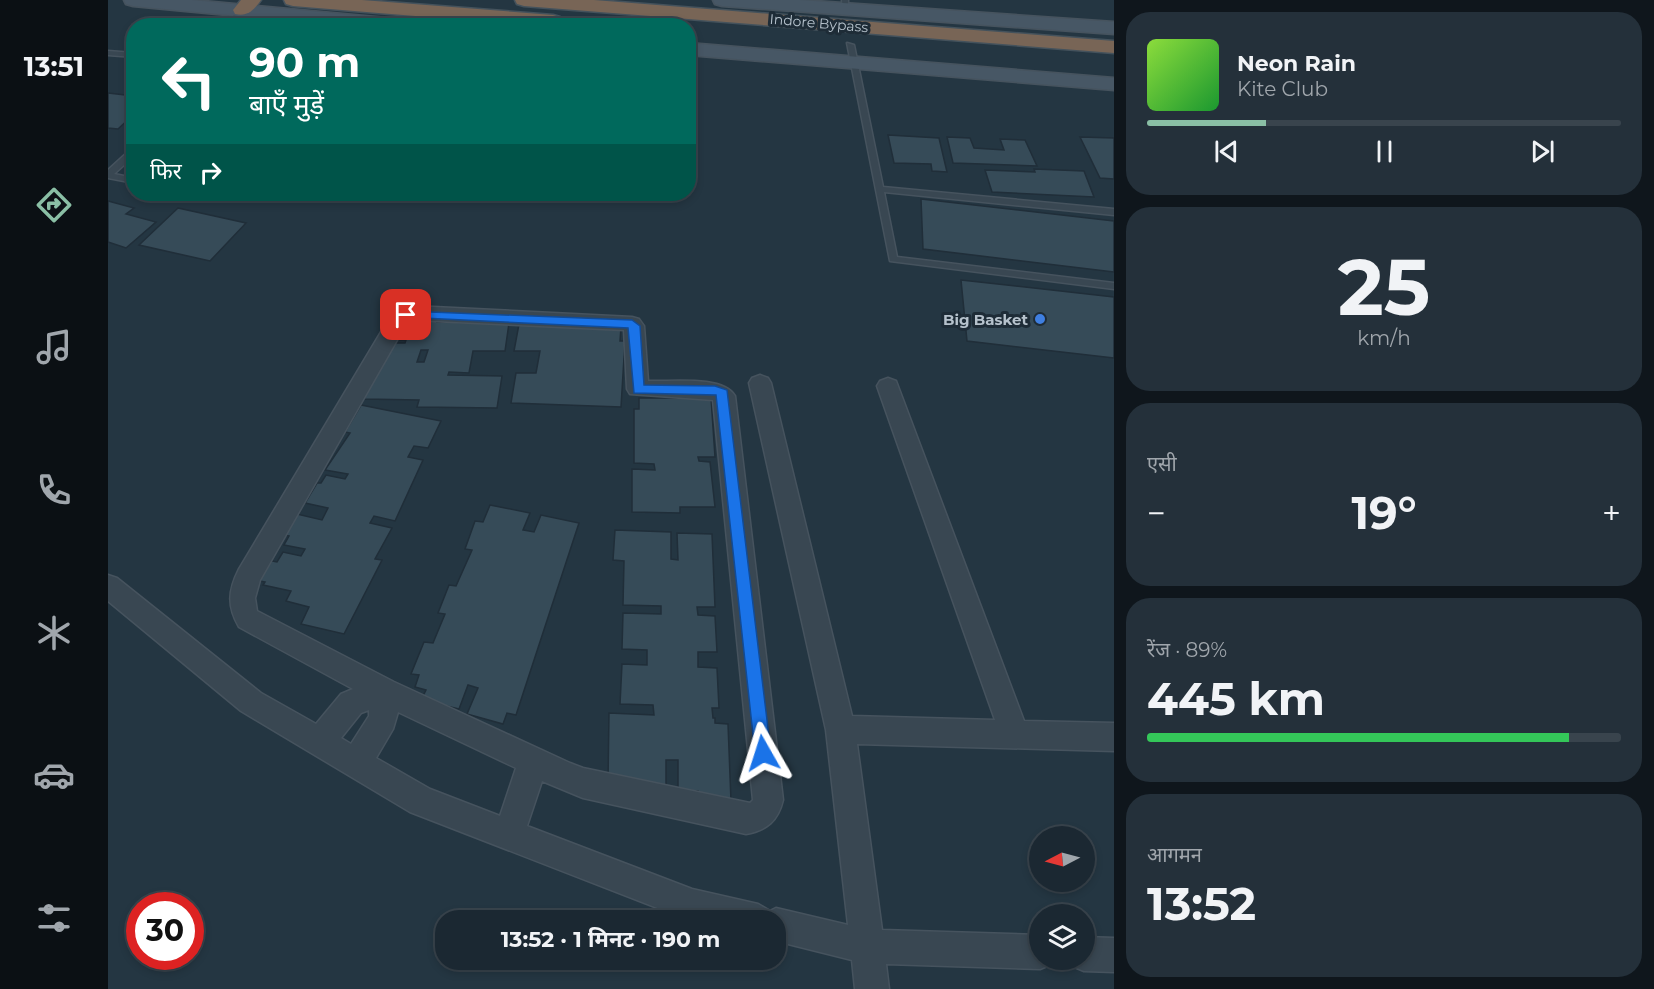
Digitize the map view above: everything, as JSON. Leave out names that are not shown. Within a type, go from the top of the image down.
[{"type":"highway","points":[[293,0],[514,18]]},
{"type":"highway","name":"Indore Bypass","points":[[524,0],[1114,47]]},
{"type":"highway","name":"Indore Bypass","points":[[696,33],[852,54],[1114,67]]},
{"type":"street","points":[[133,0],[247,5],[347,18]]},
{"type":"street","points":[[722,0],[846,4],[1114,28]]},
{"type":"street","points":[[696,49],[852,54],[1114,84]]},
{"type":"street","points":[[413,313],[632,324],[634,326],[638,389],[715,390],[724,396],[768,800],[766,809],[757,818],[746,819],[583,783],[384,691],[248,619],[241,609],[242,594],[248,578],[401,317],[413,313]]},
{"type":"street","points":[[760,383],[841,730],[865,946],[872,989]]},
{"type":"street","points":[[888,386],[1014,734]]},
{"type":"street","points":[[108,586],[251,702],[421,801],[692,906],[710,910]]},
{"type":"street","points":[[320,742],[351,703],[384,691]]},
{"type":"street","points":[[356,763],[383,719],[384,691]]},
{"type":"street","points":[[841,730],[1114,737]]},
{"type":"street","points":[[508,835],[533,761]]},
{"type":"street","points":[[786,927],[865,946],[1029,952]]},
{"type":"street","points":[[1095,954],[1114,955]]},
{"type":"lane","points":[[234,18],[247,5]]},
{"type":"lane","points":[[108,53],[126,54]]},
{"type":"lane","points":[[852,54],[893,259],[1114,286]]},
{"type":"lane","points":[[108,175],[126,158]]},
{"type":"lane","points":[[108,175],[126,179]]},
{"type":"lane","points":[[879,189],[1114,212]]},
{"type":"building","points":[[108,93],[126,95],[126,122],[118,129],[108,128]]},
{"type":"building","points":[[888,135],[939,138],[947,172],[932,171],[931,164],[894,163]]},
{"type":"building","points":[[947,137],[970,138],[974,148],[1004,150],[1000,139],[1025,140],[1037,166],[953,163]]},
{"type":"building","points":[[1080,137],[1114,138],[1114,179],[1100,178]]},
{"type":"building","points":[[1034,169],[1084,171],[1094,197],[992,192],[985,170],[1035,172]]},
{"type":"building","points":[[921,199],[1114,221],[1114,272],[923,249]]},
{"type":"building","points":[[108,201],[134,208],[126,214],[156,222],[126,248],[108,242]]},
{"type":"building","points":[[178,208],[246,223],[210,261],[139,245]]},
{"type":"building","name":"Big Basket","points":[[961,280],[1114,297],[1114,358],[967,341]]},
{"type":"building","points":[[408,317],[438,317],[437,322],[509,323],[505,351],[473,351],[469,373],[449,372],[448,375],[502,376],[497,408],[417,407],[419,400],[364,399],[370,377],[374,377],[377,366],[383,367],[380,366],[390,343],[405,343],[406,340],[396,340],[399,328],[406,328]],"holes":[[[421,350],[428,350],[424,362],[417,362]]]},
{"type":"building","points":[[519,324],[621,327],[620,341],[625,341],[621,407],[511,403],[516,373],[536,373],[540,351],[514,351]]},
{"type":"building","points":[[639,398],[711,398],[715,457],[698,457],[699,461],[710,462],[715,507],[680,507],[680,513],[632,512],[632,469],[655,470],[654,464],[634,463],[634,409],[639,409]]},
{"type":"building","points":[[361,405],[441,421],[428,448],[414,446],[408,457],[423,460],[395,521],[374,516],[370,523],[392,528],[375,559],[382,560],[344,634],[301,624],[309,607],[286,601],[291,591],[263,585],[265,582],[255,580],[267,560],[277,562],[283,552],[301,556],[305,549],[284,545],[289,536],[285,535],[297,514],[322,520],[328,508],[305,503],[317,483],[321,483],[326,475],[345,479],[348,474],[325,470],[350,433],[345,432]]},
{"type":"building","points":[[490,505],[530,513],[523,530],[534,532],[541,515],[579,523],[516,715],[507,713],[503,724],[467,714],[478,688],[468,685],[459,709],[421,700],[426,690],[415,687],[419,675],[411,674],[424,642],[433,643],[445,614],[438,613],[449,585],[456,586],[472,550],[465,549],[475,521],[483,522]]},
{"type":"building","points":[[615,530],[671,532],[671,559],[678,560],[677,533],[712,534],[715,607],[697,607],[698,615],[715,616],[717,652],[698,652],[698,667],[717,668],[719,708],[712,708],[713,718],[715,718],[715,723],[728,724],[731,801],[698,800],[698,791],[678,790],[678,760],[666,760],[666,785],[608,782],[609,713],[654,715],[653,705],[620,704],[622,664],[647,665],[647,650],[622,649],[623,613],[661,614],[661,606],[623,605],[624,561],[613,560]]},
{"type":"place","name":"Big Basket","points":[[1040,319]]},
{"type":"route","points":[[406,315],[413,313],[632,324],[634,326],[637,387],[640,391],[715,390],[722,393],[763,753]]}]
